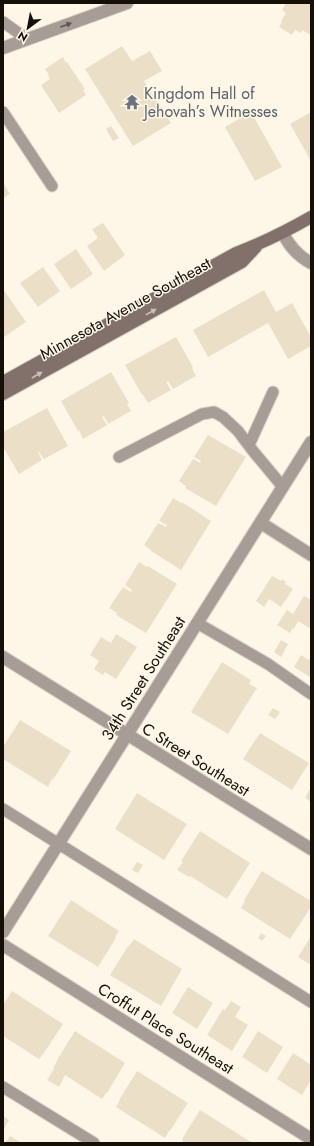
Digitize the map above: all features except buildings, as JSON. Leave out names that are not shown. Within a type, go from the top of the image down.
[{"type":"main road","name":"Minnesota Avenue Southeast","points":[[3,382],[236,253],[283,232],[311,217]]},
{"type":"main road","name":"Minnesota Avenue Southeast","points":[[3,394],[242,262],[258,244]]},
{"type":"street","points":[[3,48],[127,3]]},
{"type":"street","points":[[283,232],[291,246],[300,256],[311,264]]},
{"type":"street","name":"34th Street Southeast","points":[[3,932],[126,734],[311,442]]},
{"type":"street","points":[[261,523],[311,555]]},
{"type":"street","name":"C Street Southeast","points":[[3,657],[311,849]]},
{"type":"street","name":"Croffut Place Southeast","points":[[3,945],[311,1139]]},
{"type":"lane","points":[[3,22],[27,39]]},
{"type":"lane","points":[[3,112],[52,186]]},
{"type":"lane","points":[[249,445],[273,392]]},
{"type":"lane","points":[[119,457],[202,414],[214,412],[223,417],[238,431],[283,487]]},
{"type":"lane","points":[[197,623],[268,664],[311,694]]},
{"type":"lane","points":[[3,809],[311,1002]]},
{"type":"lane","points":[[3,1087],[94,1143]]},
{"type":"place","name":"Kingdom Hall of Jehovah’s Witnesses","points":[[132,102]]}]
